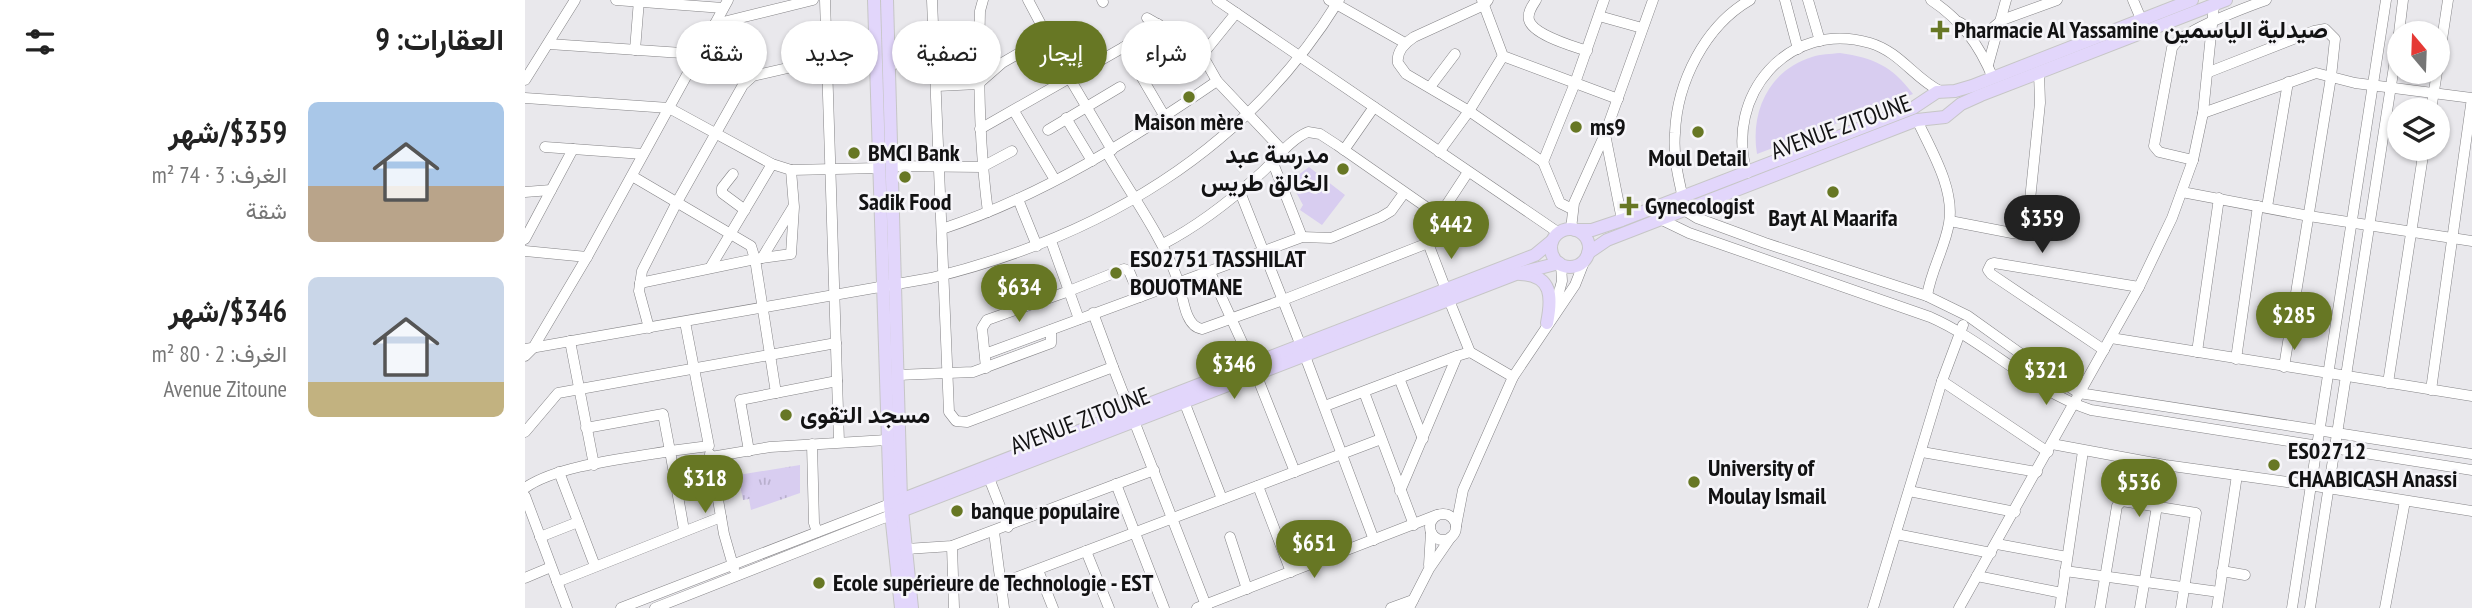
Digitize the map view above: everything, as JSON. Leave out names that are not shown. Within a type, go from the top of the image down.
[{"type":"main road","points":[[874,0],[885,167],[888,286],[887,440],[896,508],[906,550],[912,608]]},
{"type":"main road","points":[[885,167],[887,0]]},
{"type":"main road","name":"AVENUE ZITOUNE","points":[[1587,255],[1598,244],[1660,219],[1683,204],[1747,173],[1913,108],[1936,94],[1955,91],[1993,78],[2192,0]]},
{"type":"main road","name":"AVENUE ZITOUNE","points":[[896,508],[1447,295],[1535,255],[1564,233],[1591,230],[1683,204],[1917,120],[1945,117],[1961,104],[2220,2]]},
{"type":"main road","points":[[1937,116],[1928,107],[1936,94],[1953,100],[1952,112]]},
{"type":"main road","points":[[1581,232],[1587,241],[1587,255],[1578,265],[1560,264],[1552,253],[1564,233],[1581,232]]},
{"type":"main road","name":"AVENUE ZITOUNE","points":[[1447,295],[1560,264]]},
{"type":"main road","points":[[1516,274],[1533,276],[1547,287],[1551,303],[1550,318]]},
{"type":"main road","points":[[888,286],[897,376],[896,508],[901,608]]},
{"type":"main road","name":"AVENUE ZITOUNE","points":[[896,508],[989,478],[1133,416],[1185,404],[1254,369]]},
{"type":"street","points":[[525,80],[575,0]]},
{"type":"street","points":[[616,0],[726,4],[717,21]]},
{"type":"street","points":[[727,21],[813,0]]},
{"type":"street","points":[[825,0],[826,21]]},
{"type":"street","points":[[932,0],[933,21]]},
{"type":"street","points":[[980,21],[983,0]]},
{"type":"street","points":[[1028,0],[1040,21]]},
{"type":"street","points":[[1217,0],[1468,172],[1564,233],[1605,134],[1653,0]]},
{"type":"street","points":[[1536,0],[1529,11],[1532,26],[1555,39],[1587,51]]},
{"type":"street","points":[[1543,162],[1575,83],[1604,0]]},
{"type":"street","points":[[1750,0],[1734,10],[1716,29],[1697,57],[1678,106],[1674,135],[1683,204],[1697,218],[1927,296],[1968,316],[2080,393],[2472,454]]},
{"type":"street","points":[[1785,0],[1798,49]]},
{"type":"street","points":[[1808,0],[1820,41]]},
{"type":"street","points":[[1931,0],[1959,22],[1981,32],[1996,27],[2002,20],[2057,0]]},
{"type":"street","points":[[1988,65],[2007,0]]},
{"type":"street","points":[[2133,0],[2141,19]]},
{"type":"street","points":[[2193,160],[2159,152],[2154,142],[2174,43],[2213,21],[2266,0]]},
{"type":"street","points":[[2292,608],[2386,0]]},
{"type":"street","points":[[2401,21],[2403,0]]},
{"type":"street","points":[[2445,21],[2448,0]]},
{"type":"street","points":[[635,50],[639,1]]},
{"type":"street","points":[[528,351],[570,341],[888,286],[981,265],[1037,246],[1135,199],[1214,144],[1248,114],[1300,56],[1335,2],[1405,43]]},
{"type":"street","points":[[1503,56],[1485,2],[1430,27],[1405,43],[1397,58],[1399,68],[1469,111],[1543,162],[1560,203],[1572,209]]},
{"type":"street","points":[[1959,608],[2038,472],[2155,256],[2193,160],[2209,72],[2213,21],[2220,2]]},
{"type":"street","points":[[1211,44],[1236,13]]},
{"type":"street","points":[[1599,16],[1642,28]]},
{"type":"street","points":[[1147,18],[1152,21]]},
{"type":"street","points":[[1959,22],[1973,37],[1993,78]]},
{"type":"street","points":[[2209,72],[2314,31],[2325,29],[2335,39],[2284,366]]},
{"type":"street","points":[[1747,173],[1741,137],[1749,99],[1772,67],[1798,49],[1820,41],[1850,39],[1879,47],[1905,62],[1936,94]]},
{"type":"street","points":[[549,44],[676,53]]},
{"type":"street","points":[[1430,88],[1455,54]]},
{"type":"street","points":[[1503,56],[1618,99]]},
{"type":"street","points":[[1439,152],[1469,111],[1503,56]]},
{"type":"street","points":[[888,64],[892,64]]},
{"type":"street","points":[[649,328],[639,283],[642,271],[677,202],[748,79],[781,69]]},
{"type":"street","points":[[1211,71],[1217,81],[1283,151]]},
{"type":"street","points":[[1950,221],[2021,234],[2027,229],[2040,103],[2039,72]]},
{"type":"street","points":[[2203,113],[2316,73],[2373,85],[2472,98],[2431,390]]},
{"type":"street","points":[[942,229],[1017,199],[1110,152],[1217,81]]},
{"type":"street","points":[[2236,359],[2262,206],[2288,82]]},
{"type":"street","points":[[528,351],[587,257],[681,84]]},
{"type":"street","points":[[828,84],[839,442]]},
{"type":"street","points":[[988,212],[982,167],[978,84],[937,86],[947,375],[951,417],[961,423],[1114,367]]},
{"type":"street","points":[[980,129],[1061,84]]},
{"type":"street","points":[[1073,84],[1135,199],[1163,244],[1191,323],[1197,329],[1283,300],[1428,243]]},
{"type":"street","points":[[1146,84],[1165,117]]},
{"type":"street","points":[[2310,608],[2344,376],[2393,84]]},
{"type":"street","points":[[2433,98],[2435,84]]},
{"type":"street","points":[[1048,130],[1120,87]]},
{"type":"street","points":[[525,98],[669,108],[772,164],[791,170],[982,167],[1012,151]]},
{"type":"street","points":[[1344,150],[1374,107]]},
{"type":"street","points":[[1014,111],[1055,180]]},
{"type":"street","points":[[1066,118],[1092,161]]},
{"type":"street","points":[[1917,120],[1945,186],[1950,221],[1931,274],[1927,296]]},
{"type":"street","points":[[1163,244],[1198,224],[1240,192],[1283,151],[1308,132],[1320,134],[1439,216]]},
{"type":"street","points":[[1605,134],[1622,220]]},
{"type":"street","points":[[545,147],[643,154]]},
{"type":"street","points":[[525,239],[573,149]]},
{"type":"street","points":[[2388,383],[2422,161]]},
{"type":"street","points":[[1273,163],[1302,237]]},
{"type":"street","points":[[710,268],[772,164]]},
{"type":"street","points":[[639,283],[791,254],[794,207],[791,170]]},
{"type":"street","points":[[1468,172],[1427,236],[1428,243],[1469,352],[1513,377]]},
{"type":"street","points":[[733,174],[722,188],[722,194],[745,210]]},
{"type":"street","points":[[632,176],[751,246],[759,259],[763,308],[776,393]]},
{"type":"street","points":[[525,192],[551,190]]},
{"type":"street","points":[[1240,192],[1325,406],[1374,540]]},
{"type":"street","points":[[2182,192],[2309,216],[2472,241]]},
{"type":"street","points":[[985,355],[1302,237],[1331,238],[1391,211],[1404,193]]},
{"type":"street","points":[[2197,352],[2219,198]]},
{"type":"street","points":[[1017,199],[1037,246]]},
{"type":"street","points":[[759,259],[794,207]]},
{"type":"street","points":[[1689,233],[1697,218]]},
{"type":"street","points":[[1660,219],[1689,233],[1909,309],[1959,330],[2040,386],[2073,404],[2091,410],[2472,470]]},
{"type":"street","points":[[1051,241],[1079,319]]},
{"type":"street","points":[[525,251],[587,257]]},
{"type":"street","points":[[1391,608],[1411,604],[1429,569],[1451,537],[1456,526],[1463,490],[1513,377],[1550,318],[1575,285],[1587,255]]},
{"type":"street","points":[[2104,350],[1991,274],[1988,269],[1994,263],[2139,287]]},
{"type":"street","points":[[1550,318],[1562,281],[1560,264]]},
{"type":"street","points":[[986,368],[982,328],[984,321],[1124,269],[1129,271],[1140,297]]},
{"type":"street","points":[[1210,272],[1238,331],[1295,472]]},
{"type":"street","points":[[1093,313],[1172,518],[1203,607],[1439,515],[1449,515],[1456,526]]},
{"type":"street","points":[[1873,608],[1942,381],[1959,330],[1968,316]]},
{"type":"street","points":[[685,322],[723,534],[734,570]]},
{"type":"street","points":[[897,376],[973,372],[1051,343],[1051,330]]},
{"type":"street","points":[[2111,338],[2472,396]]},
{"type":"street","points":[[570,341],[594,465]]},
{"type":"street","points":[[525,432],[558,393],[836,343]]},
{"type":"street","points":[[1325,406],[1469,352]]},
{"type":"street","points":[[1400,491],[1457,356]]},
{"type":"street","points":[[1399,378],[1423,439]]},
{"type":"street","points":[[749,451],[740,400],[837,380]]},
{"type":"street","points":[[1942,381],[2050,448],[2472,511]]},
{"type":"street","points":[[1364,392],[1400,491],[1417,524],[1440,539],[1451,537]]},
{"type":"street","points":[[1185,404],[1222,499]]},
{"type":"street","points":[[586,428],[663,414],[684,530]]},
{"type":"street","points":[[1002,583],[1381,439]]},
{"type":"street","points":[[525,488],[559,472],[670,451],[749,451],[887,440]]},
{"type":"street","points":[[812,444],[814,523],[817,532]]},
{"type":"street","points":[[2060,608],[2083,451]]},
{"type":"street","points":[[1922,452],[2038,472]]},
{"type":"street","points":[[906,550],[952,546],[1154,470]]},
{"type":"street","points":[[559,472],[595,566]]},
{"type":"street","points":[[2217,608],[2237,475]]},
{"type":"street","points":[[989,478],[1008,527]]},
{"type":"street","points":[[1116,484],[1164,608]]},
{"type":"street","points":[[1258,486],[1291,572]]},
{"type":"street","points":[[1429,569],[1431,523],[1463,490]]},
{"type":"street","points":[[1909,491],[2015,512]]},
{"type":"street","points":[[525,496],[567,608]]},
{"type":"street","points":[[2100,608],[2118,503],[2122,500],[2194,512],[2196,515],[2181,608]]},
{"type":"street","points":[[2385,608],[2405,501]]},
{"type":"street","points":[[2140,608],[2157,506]]},
{"type":"street","points":[[655,608],[817,532],[896,508]]},
{"type":"street","points":[[621,608],[734,570],[896,508]]},
{"type":"street","points":[[557,582],[721,517]]},
{"type":"street","points":[[540,537],[579,522]]},
{"type":"street","points":[[994,532],[1004,608]]},
{"type":"street","points":[[1896,534],[1991,553]]},
{"type":"street","points":[[1230,537],[1247,589]]},
{"type":"street","points":[[1997,544],[2067,557]]},
{"type":"street","points":[[952,546],[954,608]]},
{"type":"street","points":[[1086,551],[1109,608]]},
{"type":"street","points":[[525,578],[551,567]]},
{"type":"street","points":[[1038,570],[1053,608]]},
{"type":"street","points":[[2065,571],[2219,592]]},
{"type":"street","points":[[2222,571],[2245,575]]},
{"type":"street","points":[[1977,576],[2062,593]]},
{"type":"green space","points":[[1840,53],[1873,61],[1890,70],[1913,94],[1757,154],[1760,108],[1774,82],[1797,63],[1815,56]]},
{"type":"green space","points":[[1309,167],[1345,195],[1322,225],[1300,210],[1303,205],[1290,181]]},
{"type":"green space","points":[[800,465],[800,493],[751,510],[749,499],[743,500],[738,475]]},
{"type":"place","name":"Pharmacie Al Yassamine صيدلية الياسمين","points":[[1940,30]]},
{"type":"place","name":"Maison mère","points":[[1189,97]]},
{"type":"place","name":"ms9","points":[[1576,127]]},
{"type":"place","name":"Moul Detail","points":[[1698,132]]},
{"type":"place","name":"BMCI Bank","points":[[854,153]]},
{"type":"place","name":"مدرسة عبد الخالق طريس","points":[[1343,169]]},
{"type":"place","name":"Sadik Food","points":[[905,177]]},
{"type":"place","name":"Bayt Al Maarifa","points":[[1833,192]]},
{"type":"place","name":"Gynecologist","points":[[1629,206]]},
{"type":"place","name":"ES02751 TASSHILAT BOUOTMANE","points":[[1116,273]]},
{"type":"place","name":"مسجد التقوى","points":[[786,415]]},
{"type":"place","name":"ES02712 CHAABICASH Anassi","points":[[2274,465]]},
{"type":"place","name":"University of Moulay Ismail","points":[[1694,482]]},
{"type":"place","name":"banque populaire","points":[[957,511]]},
{"type":"place","name":"Ecole supérieure de Technologie - EST","points":[[819,583]]}]
